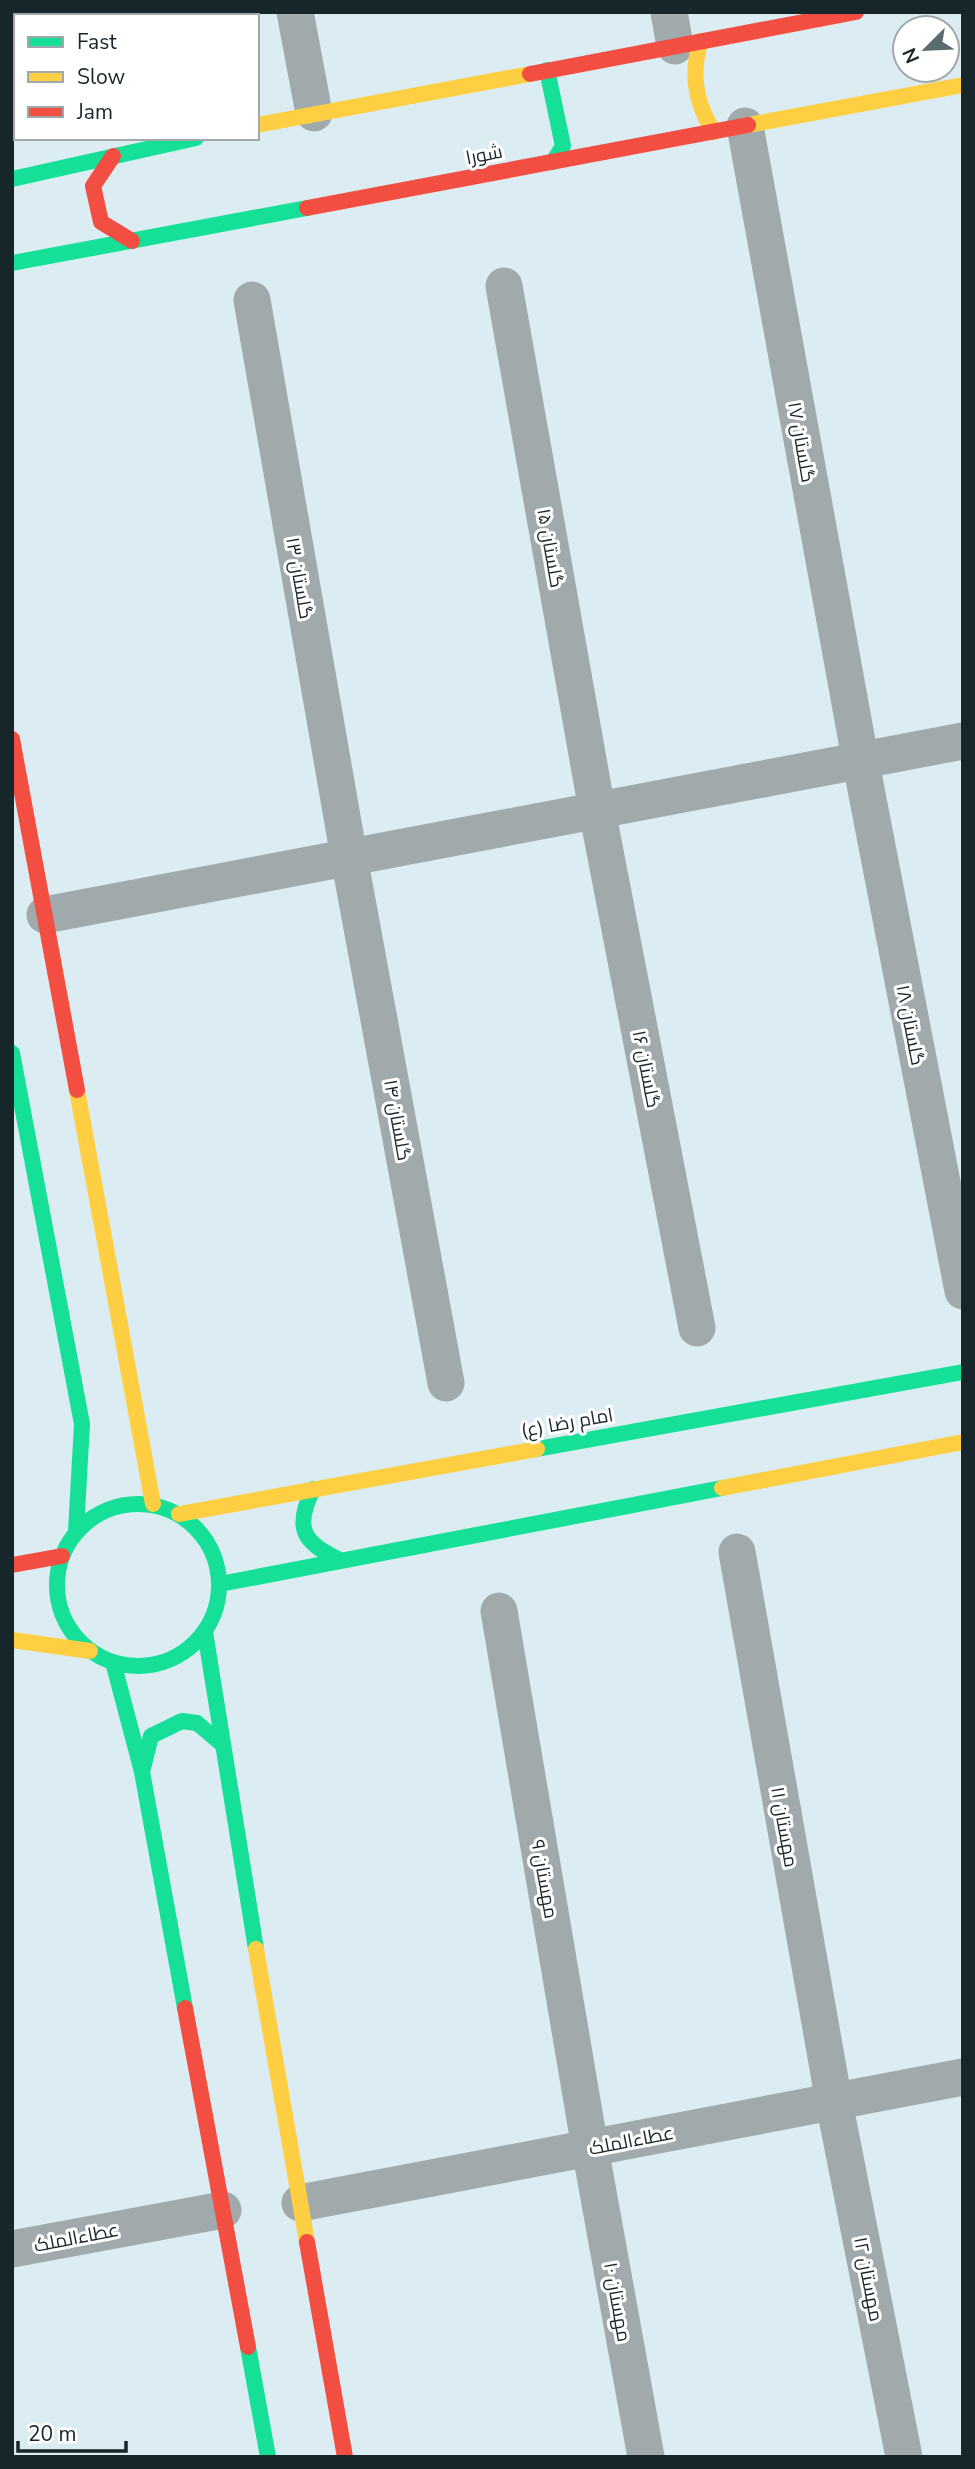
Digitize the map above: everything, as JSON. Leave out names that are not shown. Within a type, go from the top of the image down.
[{"type":"street","points":[[295,12],[314,113]]},
{"type":"street","points":[[259,125],[547,69],[682,33],[856,12]]},
{"type":"street","points":[[682,33],[692,59],[702,116],[729,129]]},
{"type":"street","points":[[547,69],[564,146],[553,162]]},
{"type":"street","name":"شورا","points":[[12,263],[963,85]]},
{"type":"street","name":"گلستان ۱۷","points":[[729,129],[860,758]]},
{"type":"street","points":[[12,179],[187,140]]},
{"type":"street","points":[[113,156],[93,186],[101,222],[132,241]]},
{"type":"street","name":"گلستان ۱۵","points":[[504,286],[597,810]]},
{"type":"street","name":"گلستان ۱۳","points":[[252,300],[349,857]]},
{"type":"street","points":[[12,739],[152,1504]]},
{"type":"street","points":[[45,915],[860,758],[963,741]]},
{"type":"street","name":"گلستان ۱۸","points":[[860,758],[963,1291]]},
{"type":"street","name":"گلستان ۱۶","points":[[597,810],[696,1328]]},
{"type":"street","name":"گلستان ۱۴","points":[[349,857],[446,1382]]},
{"type":"street","points":[[12,1053],[82,1424],[76,1531]]},
{"type":"street","name":"امام رضا (ع)","points":[[179,1514],[963,1372]]},
{"type":"street","points":[[120,1424],[136,1414]]},
{"type":"street","points":[[82,1424],[101,1427]]},
{"type":"street","points":[[220,1584],[338,1559],[963,1442]]},
{"type":"street","points":[[313,1489],[302,1509],[303,1532],[317,1551],[338,1559]]},
{"type":"street","points":[[12,1640],[90,1651],[113,1662],[139,1666],[164,1662],[187,1651],[205,1632],[216,1610],[220,1584],[210,1548],[201,1532],[179,1514],[152,1504],[124,1504],[98,1514],[76,1531],[62,1556],[57,1583],[61,1609],[72,1632],[90,1651]]},
{"type":"street","name":"مهستان ۱۱","points":[[737,1552],[834,2102]]},
{"type":"street","points":[[12,1565],[62,1556]]},
{"type":"street","name":"مهستان ۹","points":[[499,1611],[590,2148]]},
{"type":"street","points":[[205,1632],[345,2457]]},
{"type":"street","points":[[113,1662],[142,1772],[268,2457]]},
{"type":"street","points":[[142,1772],[151,1736],[186,1720],[203,1724],[223,1745]]},
{"type":"street","name":"عطاءالملک","points":[[300,2203],[963,2077]]},
{"type":"street","name":"مهستان ۱۲","points":[[834,2102],[904,2457]]},
{"type":"street","name":"مهستان ۱۰","points":[[590,2148],[646,2457]]},
{"type":"street","name":"عطاءالملک","points":[[12,2249],[223,2210]]},
{"type":"traffic: fast","points":[[547,70],[563,146],[553,162]]},
{"type":"traffic: fast","points":[[12,179],[187,140]]},
{"type":"traffic: fast","points":[[12,263],[307,208]]},
{"type":"traffic: fast","points":[[12,1053],[82,1424],[76,1531]]},
{"type":"traffic: fast","points":[[537,1449],[963,1372]]},
{"type":"traffic: fast","points":[[220,1584],[722,1488]]},
{"type":"traffic: fast","points":[[313,1489],[304,1513],[305,1532],[316,1546],[338,1559]]},
{"type":"traffic: fast","points":[[138,1504],[169,1510],[195,1528],[213,1554],[219,1585],[213,1616],[195,1642],[169,1660],[138,1666],[107,1660],[81,1642],[63,1616],[57,1585],[63,1554],[81,1528],[107,1510],[138,1504]]},
{"type":"traffic: fast","points":[[205,1632],[256,1949]]},
{"type":"traffic: fast","points":[[113,1662],[142,1772],[185,2008]]},
{"type":"traffic: fast","points":[[142,1772],[151,1736],[182,1721],[197,1723],[223,1745]]},
{"type":"traffic: fast","points":[[248,2347],[268,2457]]},
{"type":"traffic: slow","points":[[701,41],[696,65],[697,88],[703,110],[714,132]]},
{"type":"traffic: slow","points":[[259,125],[530,74]]},
{"type":"traffic: slow","points":[[748,125],[963,85]]},
{"type":"traffic: slow","points":[[77,1090],[153,1504]]},
{"type":"traffic: slow","points":[[722,1488],[963,1442]]},
{"type":"traffic: slow","points":[[179,1514],[537,1449]]},
{"type":"traffic: slow","points":[[12,1640],[90,1651]]},
{"type":"traffic: slow","points":[[256,1949],[307,2242]]},
{"type":"traffic: jam","points":[[530,74],[856,12]]},
{"type":"traffic: jam","points":[[307,208],[748,125]]},
{"type":"traffic: jam","points":[[113,156],[93,186],[101,222],[132,241]]},
{"type":"traffic: jam","points":[[12,739],[77,1090]]},
{"type":"traffic: jam","points":[[12,1565],[62,1556]]},
{"type":"traffic: jam","points":[[185,2008],[248,2347]]},
{"type":"traffic: jam","points":[[307,2242],[345,2457]]}]
